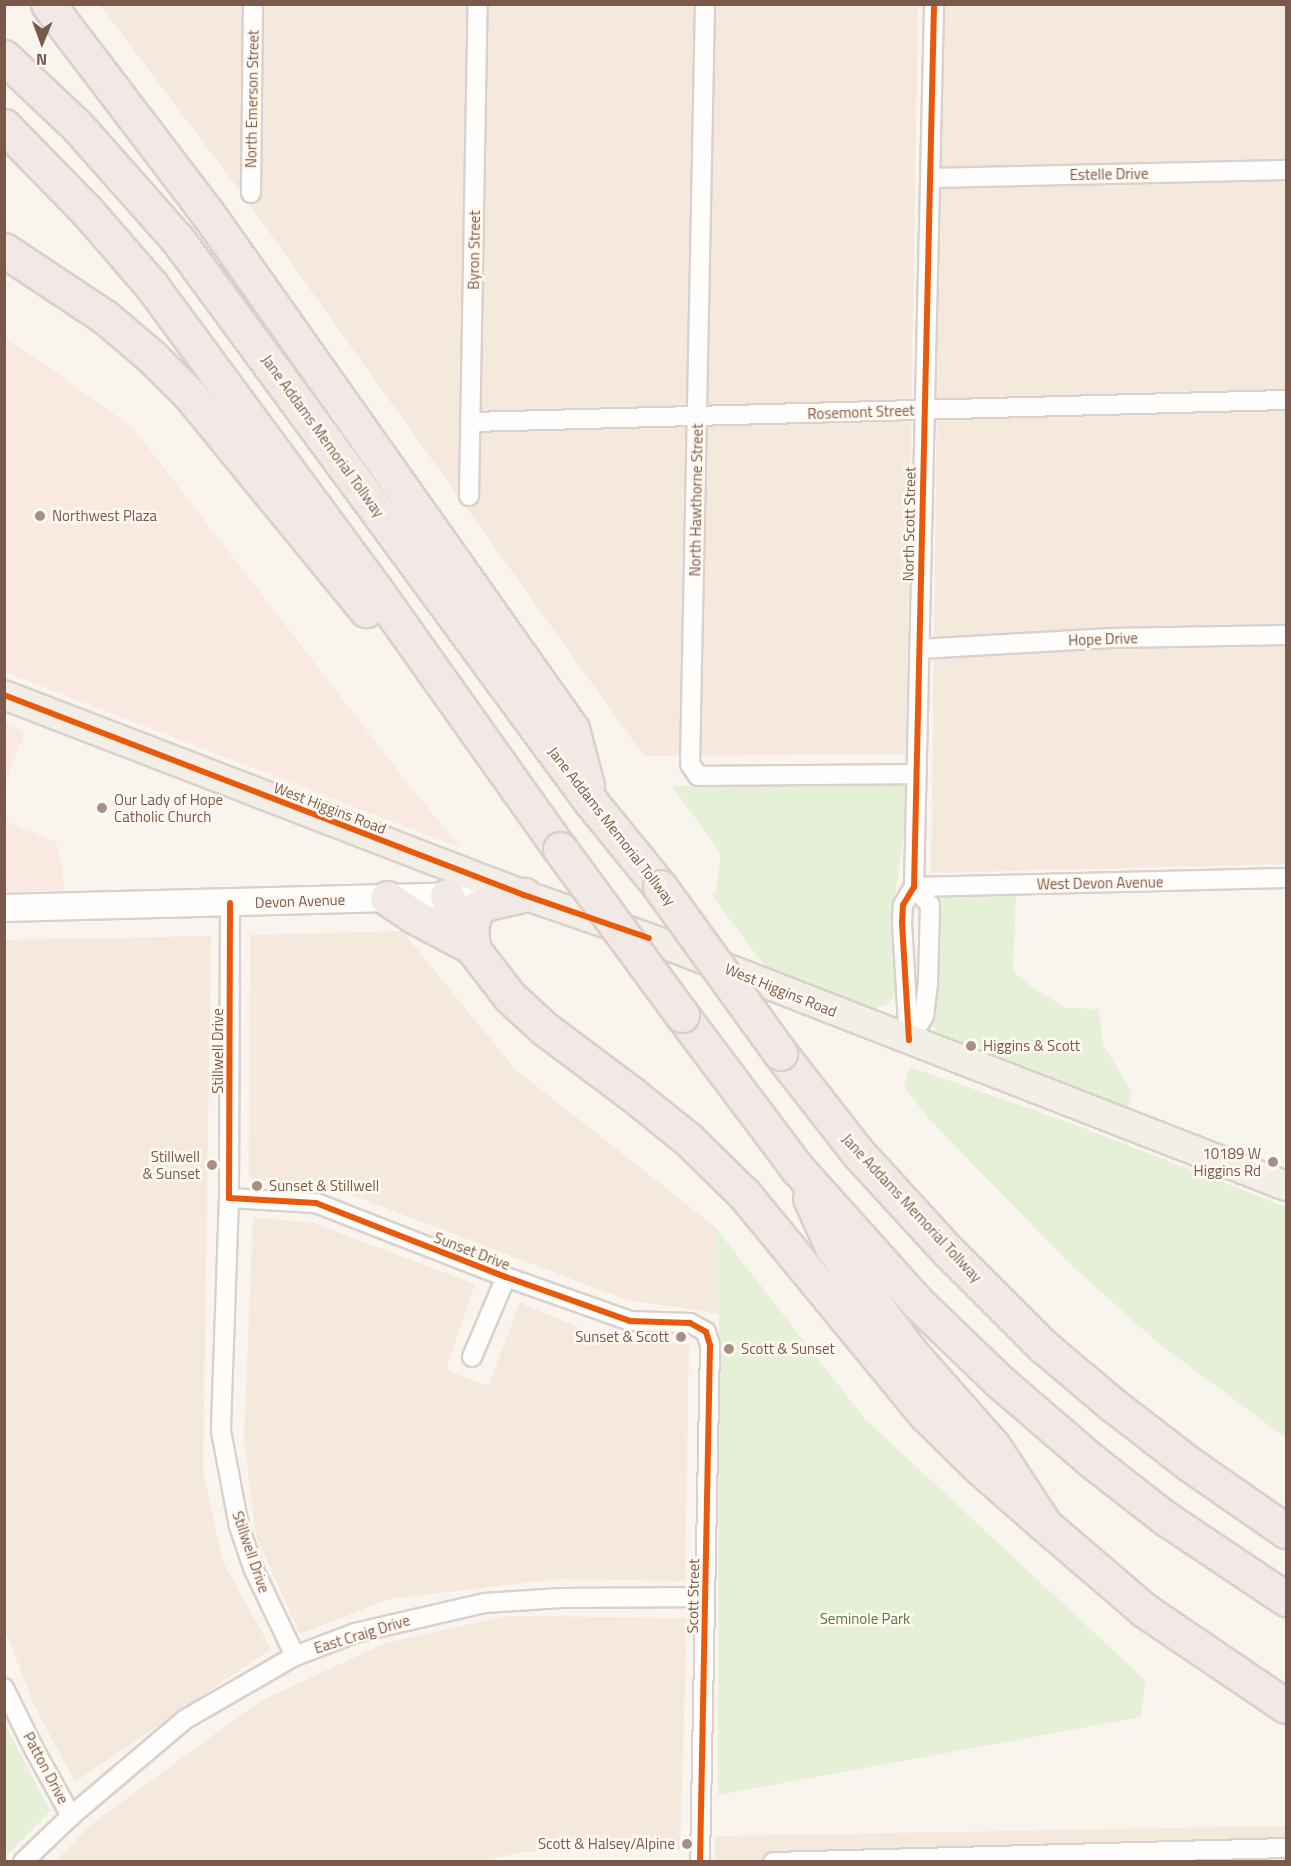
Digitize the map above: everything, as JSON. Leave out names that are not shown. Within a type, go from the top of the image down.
[{"type":"highway","points":[[48,4],[208,214],[572,729],[591,802]]},
{"type":"highway","name":"Jane Addams Memorial Tollway","points":[[4,57],[78,127],[178,240],[591,802],[660,887],[780,1053],[860,1154],[948,1251],[1043,1346],[1113,1405],[1287,1531]]},
{"type":"highway","points":[[4,126],[87,211],[151,285],[424,657],[560,849],[796,1167],[917,1302],[999,1381],[1092,1461],[1165,1518],[1287,1599]]},
{"type":"highway","points":[[8,253],[105,317],[152,356],[221,430],[359,603],[424,657]]},
{"type":"highway","points":[[473,947],[471,928],[476,909],[488,903],[524,895]]},
{"type":"highway","points":[[447,896],[460,932],[510,997],[545,1029],[689,1140],[745,1195],[926,1415],[978,1467],[1144,1610],[1287,1706]]},
{"type":"highway","points":[[387,898],[415,917],[473,947]]},
{"type":"highway","points":[[796,1167],[832,1247],[912,1354],[994,1447],[1046,1525]]},
{"type":"main road","name":"West Higgins Road","points":[[4,695],[524,895],[649,938],[1287,1186]]},
{"type":"main road","points":[[440,863],[447,896]]},
{"type":"main road","name":"Devon Avenue","points":[[4,908],[524,895]]},
{"type":"street","name":"North Emerson Street","points":[[251,193],[253,4]]},
{"type":"street","name":"Byron Street","points":[[468,496],[472,422],[478,4]]},
{"type":"street","name":"North Hawthorne Street","points":[[705,4],[690,764],[698,776],[916,774]]},
{"type":"street","name":"North Scott Street","points":[[909,1040],[903,953],[903,904],[914,887],[923,410],[934,4]]},
{"type":"street","name":"Estelle Drive","points":[[931,178],[1287,170]]},
{"type":"street","name":"Rosemont Street","points":[[472,422],[1287,400]]},
{"type":"street","name":"Hope Drive","points":[[919,649],[1112,638],[1287,635]]},
{"type":"street","name":"West Devon Avenue","points":[[914,887],[1287,878]]},
{"type":"street","points":[[909,1040],[924,1016],[928,972],[930,904],[914,887]]},
{"type":"street","name":"Stillwell Drive","points":[[230,903],[229,1198],[221,1431],[239,1526],[254,1570],[295,1656]]},
{"type":"street","name":"Sunset Drive","points":[[229,1198],[316,1203],[506,1277],[630,1322],[690,1323],[706,1332]]},
{"type":"street","points":[[472,1357],[506,1277]]},
{"type":"street","name":"Scott Street","points":[[700,1862],[710,1345],[706,1332]]},
{"type":"street","name":"East Craig Drive","points":[[23,1862],[72,1816],[184,1720],[295,1656],[355,1633],[485,1603],[561,1598],[705,1597]]},
{"type":"street","name":"Patton Drive","points":[[4,1688],[34,1749],[72,1816]]},
{"type":"street","points":[[773,1862],[1282,1853]]},
{"type":"shaded area","points":[[100,5],[918,5],[906,754],[644,756],[237,187]]},
{"type":"shaded area","points":[[942,5],[1286,5],[1286,864],[931,873]]},
{"type":"shaded area","points":[[4,339],[26,351],[133,428],[412,789],[461,848],[5,672]]},
{"type":"shaded area","points":[[5,723],[25,731],[5,783]]},
{"type":"shaded area","points":[[4,820],[56,842],[61,861],[64,890],[5,892]]},
{"type":"shaded area","points":[[402,931],[515,1069],[715,1227],[719,1314],[627,1300],[325,1185],[249,1179],[250,935]]},
{"type":"shaded area","points":[[211,936],[203,1470],[222,1560],[271,1649],[75,1782],[35,1707],[5,1631],[5,940]]},
{"type":"shaded area","points":[[253,1217],[313,1223],[475,1284],[446,1370],[488,1386],[520,1303],[607,1339],[689,1344],[685,1581],[559,1579],[389,1599],[300,1634],[256,1536],[244,1440]]},
{"type":"shaded area","points":[[506,1616],[687,1618],[680,1850],[521,1852],[480,1862],[56,1861],[92,1824],[260,1701],[386,1643]]},
{"type":"shaded area","points":[[1286,1826],[1286,1861],[715,1862],[715,1836]]},
{"type":"green space","points":[[901,782],[907,786],[910,795],[893,910],[896,989],[893,999],[885,1006],[871,1008],[765,966],[711,894],[716,891],[721,854],[672,786]]},
{"type":"green space","points":[[1016,894],[1013,971],[1031,987],[1066,1008],[1099,1009],[1103,1045],[1132,1092],[1127,1110],[957,1044],[942,1036],[933,1027],[939,902],[947,895]]},
{"type":"green space","points":[[910,1067],[1073,1124],[1286,1207],[1286,1438],[1157,1342],[1071,1265],[929,1119],[904,1087]]},
{"type":"green space","name":"Seminole Park","points":[[715,1227],[864,1418],[1145,1680],[1141,1717],[718,1795],[719,1314]]},
{"type":"green space","points":[[5,1724],[50,1811],[4,1857]]},
{"type":"cycle path","points":[[909,1040],[902,923],[903,905],[914,887],[934,4]]},
{"type":"cycle path","points":[[4,695],[524,895],[649,938]]},
{"type":"cycle path","points":[[230,903],[229,1198],[316,1203],[506,1277],[630,1321],[690,1323],[706,1332],[710,1345],[700,1862]]},
{"type":"place","name":"Northwest Plaza","points":[[40,516]]},
{"type":"place","name":"Our Lady of Hope Catholic Church","points":[[102,808]]},
{"type":"place","name":"Higgins & Scott","points":[[971,1046]]},
{"type":"place","name":"10189 W Higgins Rd","points":[[1273,1162]]},
{"type":"place","name":"Stillwell & Sunset","points":[[212,1165]]},
{"type":"place","name":"Sunset & Stillwell","points":[[257,1186]]},
{"type":"place","name":"Sunset & Scott","points":[[681,1337]]},
{"type":"place","name":"Scott & Sunset","points":[[729,1349]]},
{"type":"place","name":"Scott & Halsey/Alpine","points":[[687,1844]]}]
